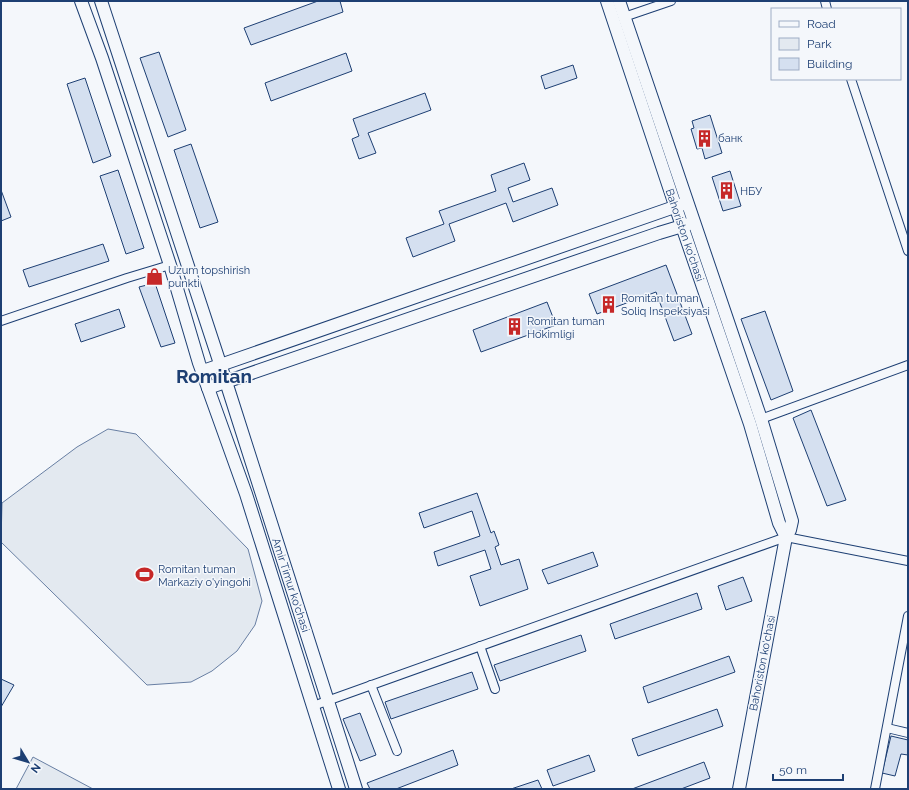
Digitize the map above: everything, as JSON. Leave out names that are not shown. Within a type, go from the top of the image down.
[{"type":"street","name":"Amir Timur ko‘chasi","points":[[81,1],[102,58],[170,265],[208,388],[246,494],[339,789]]},
{"type":"street","name":"Amir Timur ko‘chasi","points":[[101,1],[226,381],[356,789]]},
{"type":"street","name":"Bahoriston ko‘chasi","points":[[607,1],[675,206],[750,424],[779,523],[786,537]]},
{"type":"street","name":"Bahoriston ko‘chasi","points":[[619,1],[761,419],[792,521],[790,530],[786,537],[739,789]]},
{"type":"street","points":[[624,16],[671,1]]},
{"type":"street","points":[[851,80],[908,251]]},
{"type":"street","points":[[203,371],[688,202]]},
{"type":"street","points":[[208,388],[659,233],[694,223]]},
{"type":"street","points":[[1,321],[127,278],[186,260]]},
{"type":"street","points":[[761,419],[908,365]]},
{"type":"street","points":[[313,706],[786,537],[908,561]]},
{"type":"street","points":[[875,789],[908,616]]},
{"type":"street","points":[[480,646],[495,689]]},
{"type":"street","points":[[371,685],[397,751]]},
{"type":"street","points":[[887,728],[908,733]]},
{"type":"green space","name":"Romitan tuman Markaziy o'yingohi","points":[[108,429],[136,434],[248,549],[262,601],[255,625],[237,651],[212,671],[191,682],[147,685],[1,542],[2,503],[77,447]]},
{"type":"green space","points":[[33,757],[93,789],[16,789]]},
{"type":"building","points":[[318,1],[340,1],[343,12],[251,45],[244,28]]},
{"type":"building","points":[[159,52],[186,130],[168,137],[140,58]]},
{"type":"building","points":[[346,53],[352,71],[271,101],[265,83]]},
{"type":"building","points":[[573,65],[577,78],[545,89],[541,76]]},
{"type":"building","points":[[85,78],[111,156],[93,163],[67,84]]},
{"type":"building","points":[[425,93],[431,110],[368,133],[376,153],[359,159],[352,139],[359,136],[353,119]]},
{"type":"building","name":"банк","points":[[710,115],[722,153],[705,159],[702,148],[697,149],[691,129],[694,128],[692,121]]},
{"type":"building","points":[[191,144],[218,222],[200,228],[174,150]]},
{"type":"building","points":[[524,163],[530,180],[508,188],[513,202],[552,188],[558,205],[513,222],[506,203],[449,224],[455,241],[413,257],[406,238],[444,224],[439,211],[496,191],[491,175]]},
{"type":"building","points":[[118,170],[144,248],[126,254],[100,176]]},
{"type":"building","name":"НБУ","points":[[730,171],[741,206],[723,211],[712,177]]},
{"type":"building","points":[[1,190],[11,217],[1,221]]},
{"type":"building","points":[[103,244],[109,261],[29,287],[23,270]]},
{"type":"building","name":"Romitan tuman Soliq Inspeksiyasi","points":[[666,265],[692,334],[674,341],[656,292],[597,314],[589,294]]},
{"type":"building","points":[[155,283],[175,343],[161,347],[139,287]]},
{"type":"building","name":"Romitan tuman Hokimligi","points":[[547,302],[556,325],[481,352],[473,330]]},
{"type":"building","points":[[119,309],[125,327],[81,342],[75,324]]},
{"type":"building","points":[[765,311],[793,391],[771,400],[741,319]]},
{"type":"building","points":[[811,410],[846,500],[827,506],[793,418]]},
{"type":"building","points":[[477,493],[491,533],[494,531],[499,545],[495,547],[501,565],[519,559],[528,589],[480,606],[470,576],[491,569],[485,550],[438,566],[434,552],[480,536],[472,511],[424,528],[419,513]]},
{"type":"building","points":[[593,552],[598,566],[548,584],[542,570]]},
{"type":"building","points":[[743,577],[752,601],[726,610],[718,586]]},
{"type":"building","points":[[697,593],[702,609],[615,639],[610,624]]},
{"type":"building","points":[[581,635],[586,651],[500,681],[494,665]]},
{"type":"building","points":[[729,656],[735,672],[648,703],[643,687]]},
{"type":"building","points":[[472,672],[478,689],[391,719],[385,702]]},
{"type":"building","points":[[1,679],[14,685],[1,707]]},
{"type":"building","points":[[717,709],[723,726],[638,756],[632,739]]},
{"type":"building","points":[[360,713],[376,755],[360,761],[343,719]]},
{"type":"building","points":[[891,736],[908,740],[908,755],[901,754],[895,776],[882,773]]},
{"type":"building","points":[[453,750],[458,765],[396,789],[370,789],[367,783]]},
{"type":"building","points":[[589,755],[595,771],[553,786],[547,770]]},
{"type":"building","points":[[704,762],[710,778],[681,789],[632,789]]},
{"type":"building","points":[[538,780],[542,789],[511,789]]},
{"type":"place","name":"банк","points":[[705,138]]},
{"type":"place","name":"НБУ","points":[[727,191]]},
{"type":"place","name":"Uzum topshirish punkti","points":[[155,276]]},
{"type":"place","name":"Romitan tuman Soliq Inspeksiyasi","points":[[608,304]]},
{"type":"place","name":"Romitan tuman Hokimligi","points":[[514,327]]},
{"type":"place","name":"Romitan tuman Markaziy o'yingohi","points":[[145,575]]},
{"type":"district","name":"Romitan","points":[[214,376]]}]
